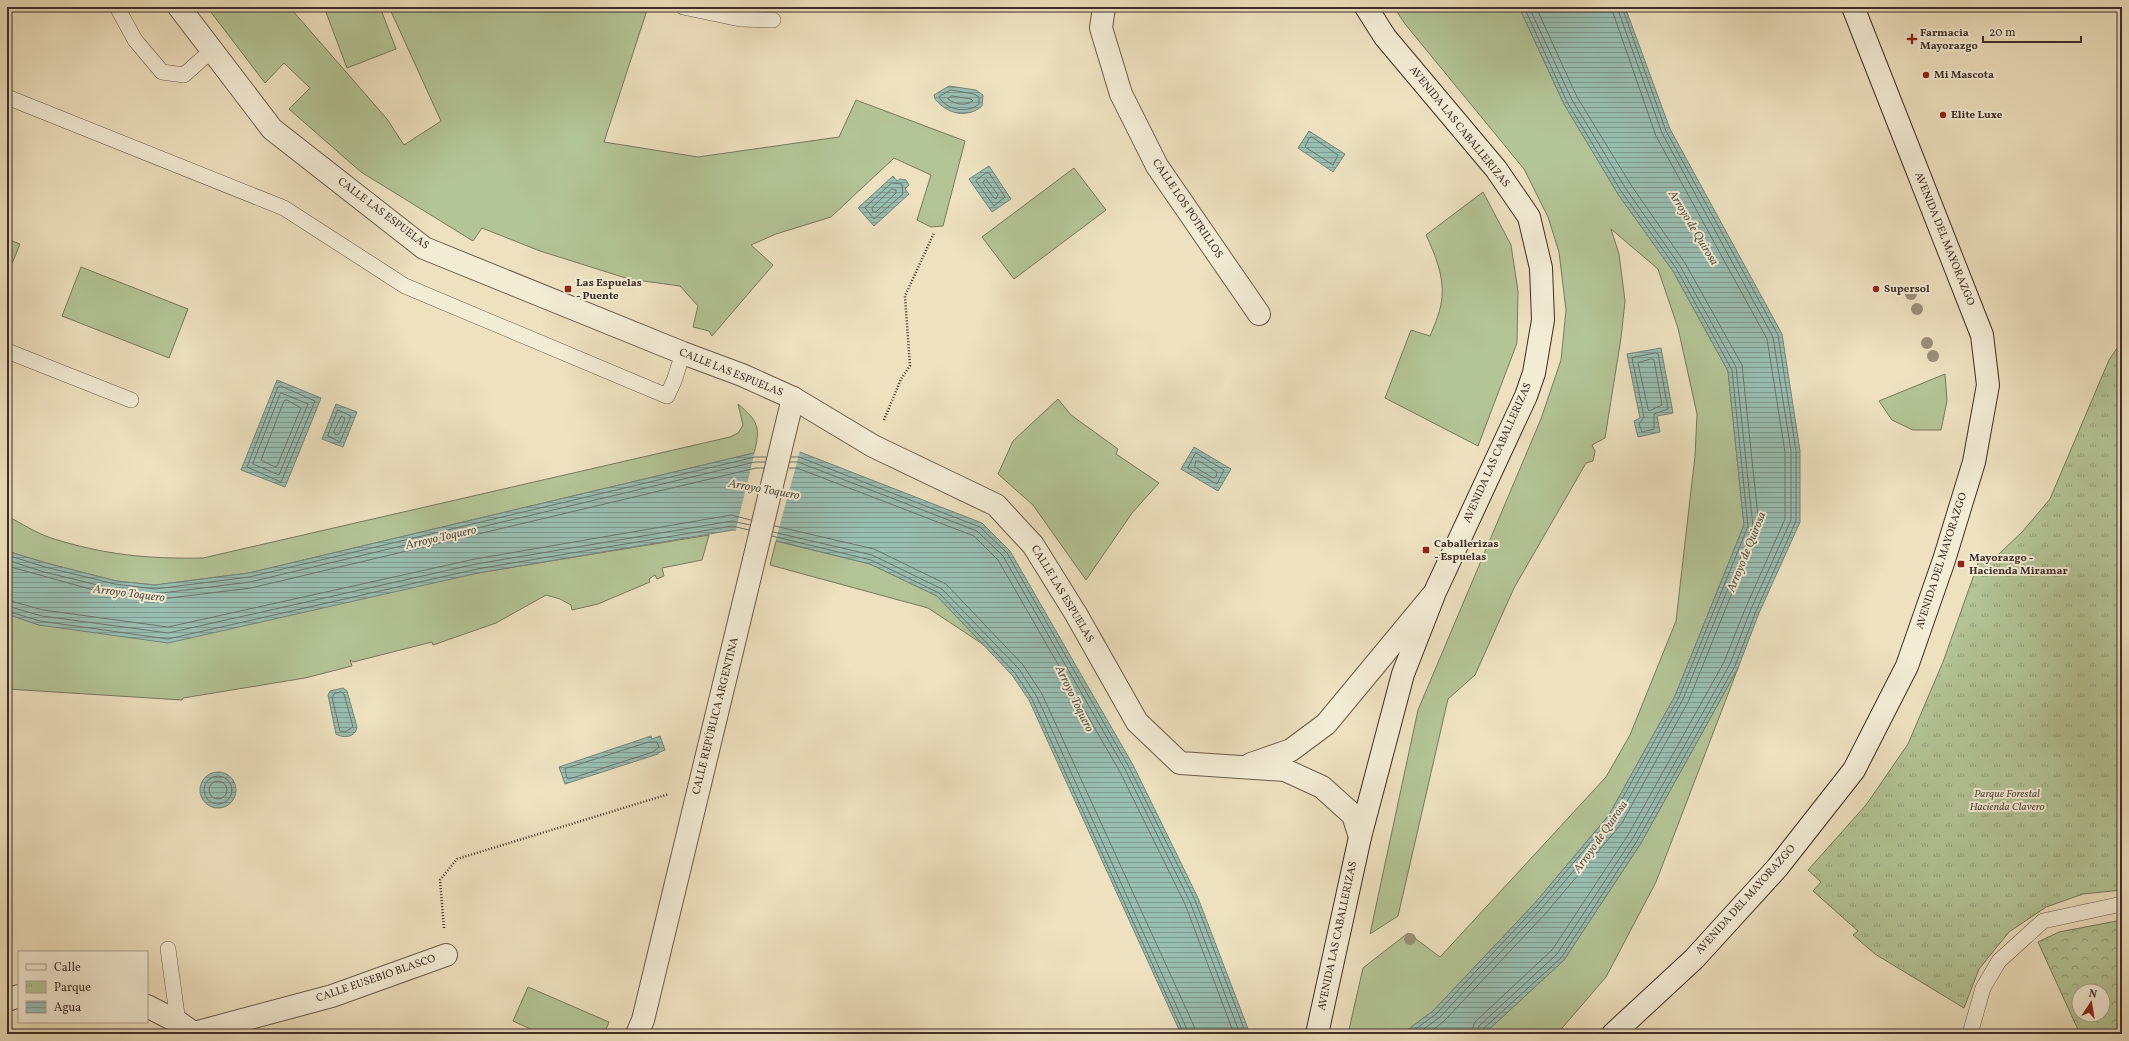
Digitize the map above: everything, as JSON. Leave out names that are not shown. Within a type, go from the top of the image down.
[{"type":"street","name":"CALLE LAS ESPUELAS","points":[[179,7],[272,129],[424,248],[683,353],[742,375],[793,398],[873,446],[996,505],[1033,545],[1076,614],[1137,722],[1180,763],[1242,767]]},
{"type":"street","name":"CALLE LOS POTRILLOS","points":[[1104,7],[1101,28],[1121,94],[1157,166],[1259,314]]},
{"type":"street","name":"AVENIDA LAS CABALLERIZAS","points":[[1317,1034],[1360,837],[1403,674],[1435,592],[1526,396],[1534,373],[1543,320],[1541,268],[1529,217],[1496,169],[1385,37],[1366,7]]},
{"type":"street","name":"AVENIDA DEL MAYORAZGO","points":[[1613,1034],[1694,959],[1777,868],[1854,770],[1907,666],[1944,560],[1974,462],[1988,385],[1982,335],[1853,7]]},
{"type":"street","name":"CALLE REPÚBLICA ARGENTINA","points":[[637,1034],[643,1020],[793,398]]},
{"type":"street","name":"AVENIDA LAS CABALLERIZAS","points":[[1242,767],[1291,750],[1326,724],[1435,592]]},
{"type":"street","name":"AVENIDA LAS CABALLERIZAS","points":[[1242,767],[1285,770],[1322,787],[1353,815],[1360,837]]},
{"type":"street","name":"CALLE EUSEBIO BLASCO","points":[[189,1030],[332,996],[446,955]]},
{"type":"street","points":[[7,1000],[18,996]]},
{"type":"street","points":[[148,1007],[189,1030]]},
{"type":"lane","points":[[117,7],[135,40],[162,72],[184,75],[212,50]]},
{"type":"lane","points":[[683,7],[740,19],[773,20]]},
{"type":"lane","points":[[7,97],[284,208],[405,286],[667,396],[674,381],[683,353]]},
{"type":"lane","points":[[7,351],[131,400]]},
{"type":"lane","points":[[1970,1034],[1983,988],[1999,961],[2044,921],[2122,904]]},
{"type":"lane","points":[[168,949],[189,1030]]},
{"type":"path","points":[[883,424],[901,379],[910,366],[905,296],[934,233]]},
{"type":"path","name":"CALLE EUSEBIO BLASCO","points":[[446,955],[440,880],[457,859],[700,784]]},
{"type":"green space","points":[[207,7],[283,7],[292,10],[387,119],[404,145],[441,121],[389,7],[648,7],[604,142],[698,157],[839,137],[856,100],[965,141],[943,226],[931,227],[917,220],[931,175],[894,158],[831,217],[776,234],[751,245],[773,265],[712,336],[709,331],[693,327],[698,306],[680,286],[629,279],[540,251],[482,228],[473,241],[361,172],[289,109],[310,88],[284,63],[265,83]]},
{"type":"green space","points":[[324,7],[380,7],[396,49],[347,68]]},
{"type":"green space","points":[[1394,7],[1519,7],[1564,104],[1618,194],[1673,271],[1728,371],[1744,525],[1675,696],[1609,815],[1535,903],[1433,1011],[1402,1034],[1348,1034],[1363,968],[1408,933],[1440,957],[1606,777],[1630,735],[1676,621],[1695,456],[1697,414],[1678,328],[1658,269],[1611,229],[1619,254],[1625,301],[1621,338],[1605,438],[1592,445],[1595,451],[1593,461],[1586,463],[1514,588],[1475,675],[1448,699],[1398,916],[1370,934],[1418,710],[1541,419],[1561,360],[1566,310],[1559,252],[1548,217],[1524,169],[1405,24]]},
{"type":"green space","points":[[1074,168],[1106,210],[1014,279],[982,237]]},
{"type":"green space","points":[[1483,192],[1511,245],[1518,291],[1517,343],[1478,446],[1385,398],[1411,330],[1430,336],[1438,317],[1442,297],[1442,281],[1436,257],[1426,235]]},
{"type":"green space","points":[[7,239],[20,244],[7,276]]},
{"type":"green space","points":[[81,267],[188,309],[169,358],[62,316]]},
{"type":"green space","name":"Parque Forestal Hacienda Clavero","points":[[2122,341],[2122,890],[2083,894],[2046,907],[2009,932],[1979,969],[1964,1008],[1875,954],[1853,935],[1858,931],[1813,891],[1821,882],[1808,870],[1866,805],[1908,744],[1943,662],[1981,555],[1998,555],[2023,531],[2050,499],[2109,360]]},
{"type":"green space","points":[[1945,374],[1947,401],[1941,430],[1913,430],[1892,420],[1879,401]]},
{"type":"green space","points":[[1058,399],[1071,415],[1118,449],[1116,454],[1159,483],[1132,513],[1086,580],[1033,505],[998,474],[1013,441]]},
{"type":"green space","points":[[738,404],[750,415],[756,425],[757,437],[754,453],[249,573],[155,585],[116,581],[46,563],[7,551],[7,516],[45,536],[71,544],[108,552],[145,557],[203,558],[730,437],[738,433],[743,425]]},
{"type":"green space","points":[[709,535],[702,560],[662,568],[664,576],[657,579],[655,575],[649,579],[650,582],[598,604],[572,610],[571,605],[560,599],[546,595],[496,623],[433,645],[432,642],[353,662],[350,660],[352,666],[305,678],[183,698],[182,700],[7,689],[7,614],[39,625],[478,573]]},
{"type":"green space","points":[[776,541],[870,564],[937,596],[984,645],[928,608],[770,565]]},
{"type":"green space","points":[[1738,668],[1656,882],[1606,977],[1557,1034],[1484,1034],[1564,960],[1641,843]]},
{"type":"green space","points":[[2122,920],[2122,1028],[2108,1034],[2080,1034],[2075,1023],[2111,1023],[2111,983],[2071,983],[2071,1014],[2038,942],[2059,932]]},
{"type":"green space","points":[[528,987],[609,1022],[604,1034],[542,1034],[513,1021]]},
{"type":"water","name":"Arroyo de Quirosa","points":[[1519,7],[1625,7],[1670,129],[1782,334],[1800,451],[1800,522],[1759,613],[1738,668],[1641,843],[1564,960],[1484,1034],[1402,1034],[1433,1011],[1535,903],[1609,815],[1675,696],[1744,525],[1728,371],[1673,271],[1618,194],[1564,104]]},
{"type":"water","points":[[949,86],[976,90],[983,95],[982,106],[976,110],[964,113],[957,113],[945,108],[935,99],[934,95]]},
{"type":"water","points":[[1309,131],[1345,154],[1333,172],[1298,148]]},
{"type":"water","points":[[989,166],[1011,199],[992,212],[969,179]]},
{"type":"water","points":[[893,176],[897,181],[900,179],[906,180],[909,185],[905,189],[909,194],[874,226],[858,208]]},
{"type":"water","points":[[1661,348],[1673,413],[1657,416],[1660,432],[1638,437],[1634,421],[1640,418],[1627,354]]},
{"type":"water","points":[[277,380],[321,398],[285,487],[241,470]]},
{"type":"water","points":[[336,404],[357,412],[343,447],[322,439]]},
{"type":"water","points":[[1194,447],[1231,469],[1218,491],[1181,469]]},
{"type":"water","name":"Arroyo Toquero","points":[[800,452],[982,523],[1010,551],[1133,765],[1198,898],[1250,1034],[1181,1034],[1029,700],[1012,675],[937,596],[870,564],[733,530],[478,573],[168,643],[39,625],[7,614],[7,551],[46,563],[116,581],[155,585],[249,573],[754,453]]},
{"type":"water","points":[[343,688],[347,691],[357,727],[352,735],[346,737],[336,734],[328,695],[330,691]]},
{"type":"water","points":[[651,736],[652,739],[660,736],[665,750],[658,754],[565,784],[559,767]]},
{"type":"water","points":[[222,772],[231,777],[235,783],[235,797],[231,803],[222,808],[214,808],[205,803],[201,797],[200,786],[205,777],[211,773]]},
{"type":"pier","points":[[755,451],[800,451],[775,543],[735,533]]},
{"type":"place","name":"Farmacia Mayorazgo","points":[[1912,39]]},
{"type":"place","name":"Mi Mascota","points":[[1926,75]]},
{"type":"place","name":"Elite Luxe","points":[[1943,115]]},
{"type":"place","name":"Las Espuelas - Puente","points":[[568,289]]},
{"type":"place","name":"Supersol","points":[[1876,289]]},
{"type":"place","name":"Caballerizas - Espuelas","points":[[1426,550]]},
{"type":"place","name":"Mayorazgo - Hacienda Miramar","points":[[1961,564]]}]
